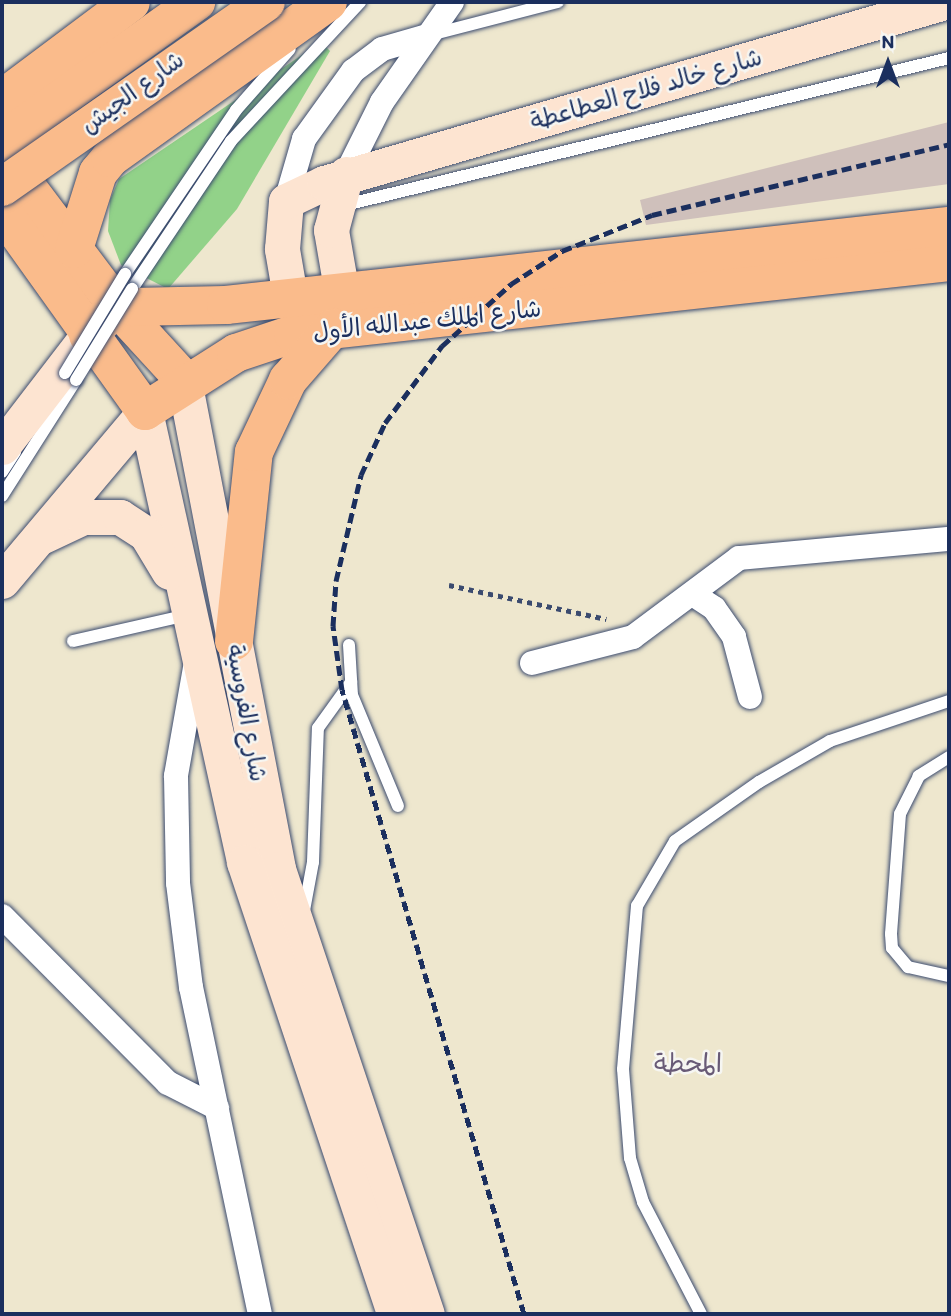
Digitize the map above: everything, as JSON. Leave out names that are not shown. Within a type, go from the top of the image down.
[{"type":"main road","points":[[2,99],[131,2]]},
{"type":"main road","name":"شارع الجيش","points":[[2,141],[196,2]]},
{"type":"main road","name":"شارع الجيش","points":[[2,187],[266,2]]},
{"type":"main road","name":"شارع خالد فلاح العطاعطة","points":[[286,201],[346,174],[464,158],[945,2]]},
{"type":"main road","points":[[74,249],[98,173],[110,158],[348,3]]},
{"type":"main road","points":[[2,154],[74,249],[125,291],[184,380]]},
{"type":"main road","points":[[341,288],[331,250],[334,208],[346,174]]},
{"type":"main road","points":[[286,201],[282,249],[290,296]]},
{"type":"main road","name":"شارع الفروسية","points":[[2,211],[17,252],[88,335],[145,411],[196,662],[269,951],[394,1314]]},
{"type":"main road","name":"شارع الملك عبدالله الأول","points":[[125,291],[226,306],[341,288],[949,226]]},
{"type":"main road","name":"شارع الملك عبدالله الأول","points":[[2,581],[31,543],[145,411],[184,380],[262,342],[333,328],[949,262]]},
{"type":"main road","points":[[2,447],[125,291]]},
{"type":"main road","points":[[233,641],[254,452],[288,380],[333,328]]},
{"type":"main road","name":"شارع الفروسية","points":[[184,380],[233,641],[297,940],[427,1314]]},
{"type":"main road","points":[[31,543],[83,517],[134,524],[164,559],[187,615]]},
{"type":"street","points":[[346,174],[382,102],[452,2]]},
{"type":"street","points":[[286,201],[304,139],[353,71],[382,49],[427,36]]},
{"type":"street","points":[[532,663],[648,628],[739,558],[949,538]]},
{"type":"street","points":[[694,595],[714,608],[734,637],[750,696]]},
{"type":"street","points":[[196,662],[176,776],[178,883],[191,988],[260,1314]]},
{"type":"street","points":[[2,916],[168,1083],[217,1108]]},
{"type":"lane","points":[[2,496],[71,376],[236,110],[340,2]]},
{"type":"lane","points":[[427,36],[558,2]]},
{"type":"lane","points":[[125,291],[232,141],[348,3]]},
{"type":"lane","points":[[334,208],[464,158],[949,58]]},
{"type":"lane","points":[[2,472],[71,376]]},
{"type":"lane","points":[[73,641],[187,615]]},
{"type":"lane","points":[[349,645],[351,682],[398,806]]},
{"type":"lane","points":[[297,940],[313,862],[318,728],[351,682]]},
{"type":"lane","points":[[701,1314],[643,1202],[630,1158],[623,1069],[637,906],[675,841],[759,782],[830,741],[949,701]]},
{"type":"lane","points":[[949,757],[919,776],[900,814],[891,934],[892,948],[908,967],[949,976]]},
{"type":"path","points":[[449,585],[648,628]]},
{"type":"shaded area","points":[[949,122],[949,184],[646,225],[640,200]]},
{"type":"green space","points":[[321,42],[330,51],[237,209],[168,289],[121,265],[108,231],[110,200],[119,179]]},
{"type":"railway","points":[[524,1314],[342,690],[333,626],[336,581],[361,475],[385,423],[442,346],[511,284],[562,251],[652,215],[949,144]]},
{"type":"district","name":"المحطة","points":[[688,1064]]}]
